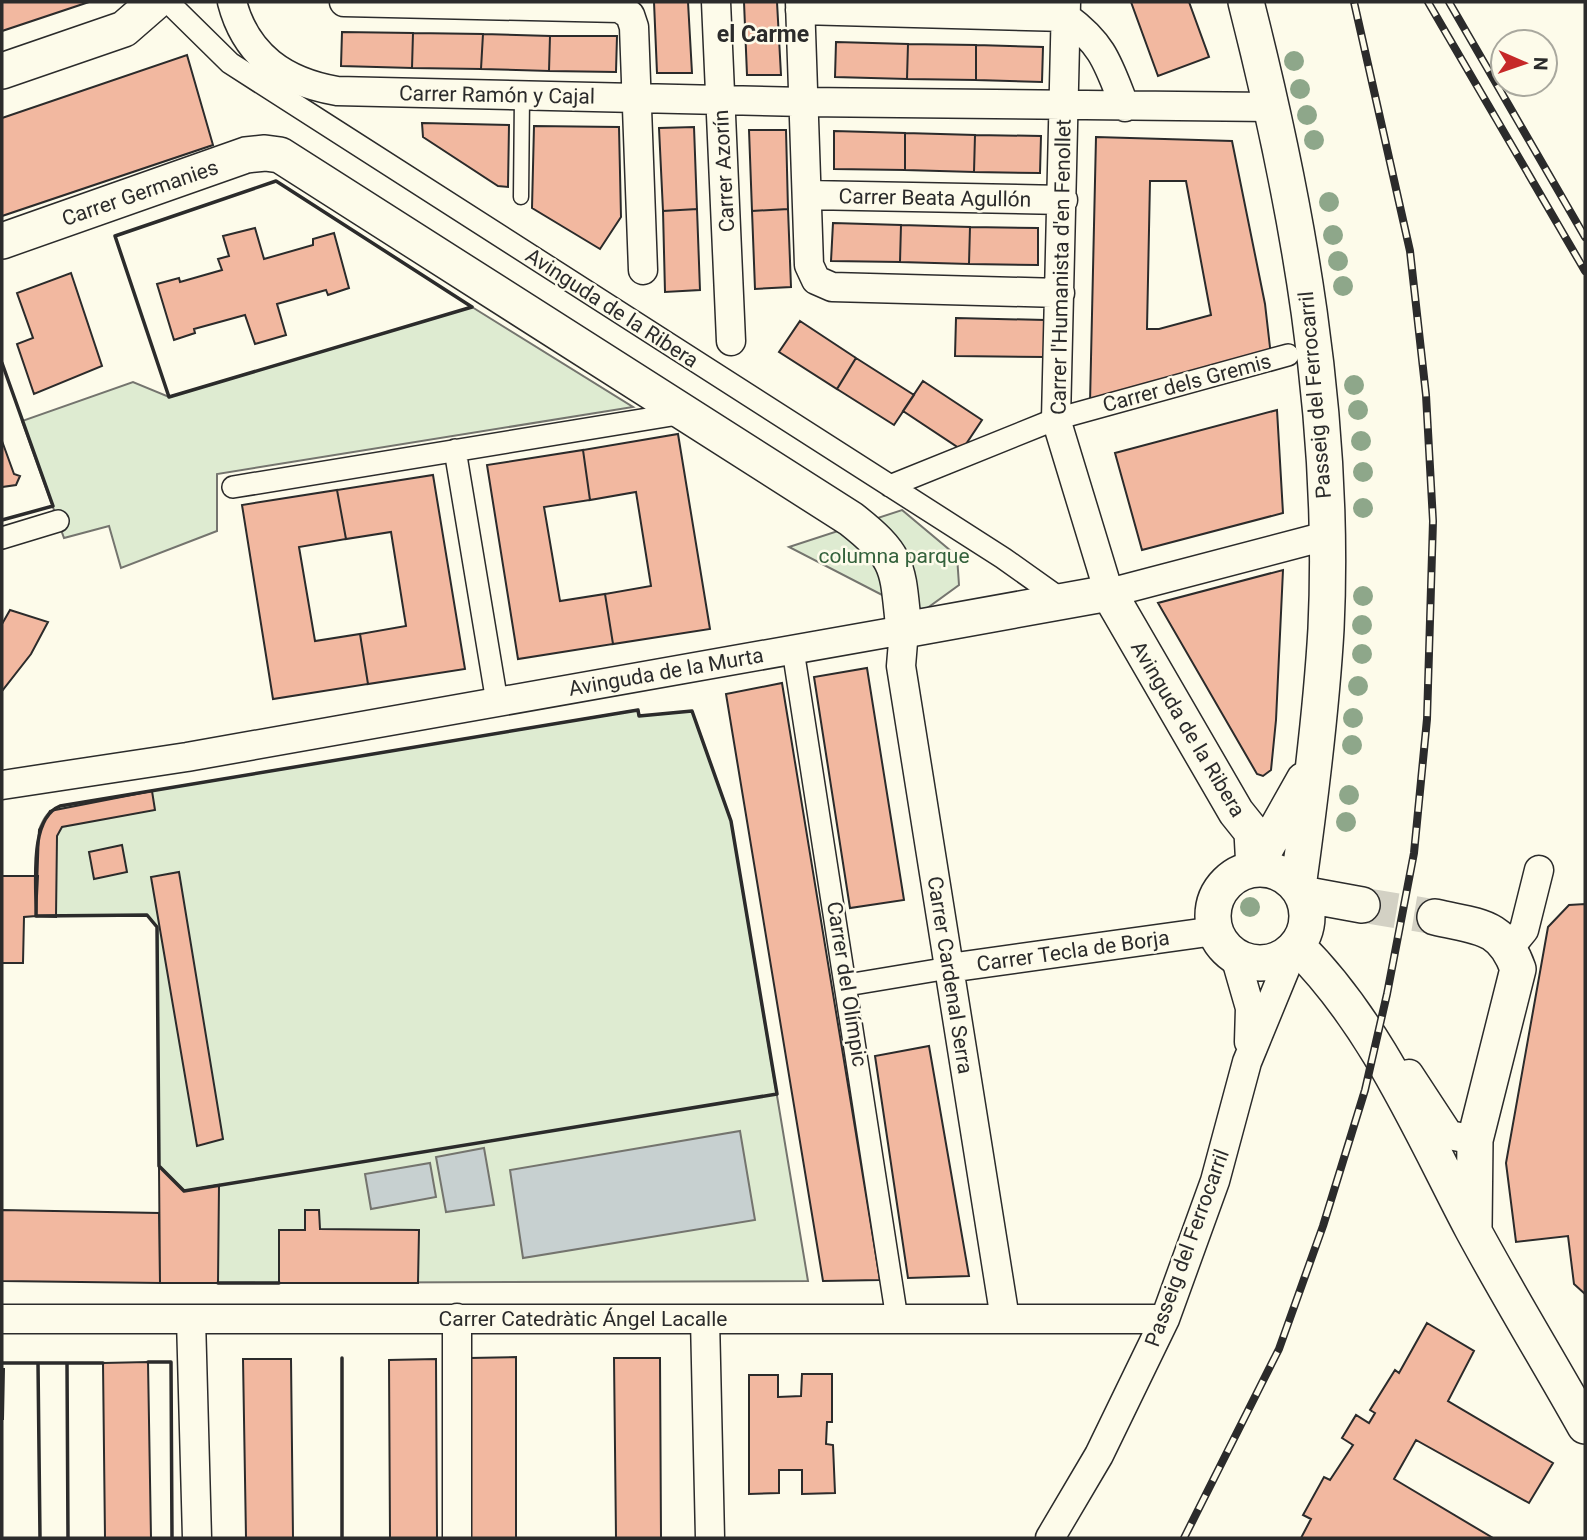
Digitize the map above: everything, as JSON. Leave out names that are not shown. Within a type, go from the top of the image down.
[{"type":"street","points":[[2,71],[124,29],[155,2]]},
{"type":"street","name":"Avinguda de la Ribera","points":[[168,2],[230,63],[1065,601]]},
{"type":"street","name":"Carrer Ramón y Cajal","points":[[232,2],[250,43],[266,60],[306,85],[337,91],[804,102],[1271,107]]},
{"type":"street","points":[[344,2],[619,8],[630,15],[635,27],[643,270]]},
{"type":"street","name":"Carrer Azorín","points":[[716,2],[731,341]]},
{"type":"street","name":"Passeig del Ferrocarril","points":[[1050,1538],[1099,1455],[1165,1319],[1215,1181],[1247,1062],[1307,920],[1300,891],[1317,751],[1326,628],[1324,452],[1315,347],[1291,202],[1246,2]]},
{"type":"street","points":[[1060,293],[832,287],[816,280],[809,265],[800,6],[1066,9],[1103,52],[1125,107]]},
{"type":"street","name":"Carrer l'Humanista d'en Fenollet","points":[[1066,9],[1056,419],[1109,593]]},
{"type":"street","name":"Carrer Germanies","points":[[2,241],[246,155],[280,155],[686,412]]},
{"type":"street","name":"Carrer Beata Agullón","points":[[807,195],[1063,200]]},
{"type":"street","name":"Carrer dels Gremis","points":[[890,486],[1056,419],[1288,355]]},
{"type":"street","points":[[233,487],[686,412],[851,519],[882,544],[895,563],[904,631]]},
{"type":"street","points":[[455,450],[497,702]]},
{"type":"street","points":[[2,538],[58,522]]},
{"type":"street","name":"Avinguda de la Murta","points":[[2,785],[187,757],[1109,593],[1326,536]]},
{"type":"street","name":"Avinguda de la Ribera","points":[[1109,593],[1236,812],[1252,832],[1254,869]]},
{"type":"street","name":"Carrer Cardenal Serra","points":[[904,631],[901,666],[1005,1319]]},
{"type":"street","name":"Carrer del Olímpic","points":[[793,650],[897,1319]]},
{"type":"street","name":"Passeig del Ferrocarril","points":[[1247,1062],[1250,1008],[1213,918],[1220,891],[1240,873],[1254,869],[1297,796],[1317,751]]},
{"type":"street","points":[[1254,869],[1279,872],[1300,891],[1362,905]]},
{"type":"street","points":[[1510,947],[1524,930],[1539,870]]},
{"type":"street","points":[[1435,916],[1492,931],[1510,947],[1518,970],[1475,1140],[1474,1231]]},
{"type":"street","points":[[1225,944],[1250,962],[1266,963],[1281,959],[1295,948],[1323,971],[1389,1069],[1474,1231],[1585,1426]]},
{"type":"street","name":"Carrer Tecla de Borja","points":[[847,985],[948,968],[1225,944]]},
{"type":"street","points":[[1389,1069],[1411,1074],[1449,1135],[1475,1140]]},
{"type":"street","points":[[457,1318],[457,1538]]},
{"type":"street","name":"Carrer Catedràtic Ángel Lacalle","points":[[2,1319],[1165,1319]]},
{"type":"street","points":[[191,1319],[197,1538]]},
{"type":"street","points":[[705,1319],[710,1538]]},
{"type":"lane","points":[[521,197],[522,96]]},
{"type":"green space","points":[[472,307],[633,407],[217,474],[217,531],[121,568],[109,526],[64,538],[22,421],[133,382],[169,397]]},
{"type":"green space","name":"columna parque","points":[[902,510],[957,556],[959,585],[919,614],[789,547]]},
{"type":"green space","points":[[638,710],[640,716],[692,711],[731,821],[808,1281],[218,1283],[218,1186],[184,1191],[159,1166],[157,927],[147,915],[36,916],[39,830],[47,815],[60,806]]},
{"type":"shaded area","points":[[740,1131],[755,1220],[523,1258],[510,1170]]},
{"type":"shaded area","points":[[484,1148],[494,1205],[446,1212],[436,1157]]},
{"type":"shaded area","points":[[430,1163],[436,1197],[371,1209],[365,1174]]},
{"type":"building","points":[[2,2],[89,2],[2,31]]},
{"type":"building","points":[[654,2],[688,2],[692,73],[657,73]]},
{"type":"building","points":[[744,2],[777,2],[781,75],[747,75]]},
{"type":"building","points":[[1131,2],[1189,2],[1209,57],[1158,76]]},
{"type":"building","points":[[342,32],[413,33],[412,68],[341,66]]},
{"type":"building","points":[[413,33],[483,34],[481,69],[412,68]]},
{"type":"building","points":[[483,34],[550,36],[549,71],[481,69]]},
{"type":"building","points":[[550,36],[617,36],[616,72],[549,71]]},
{"type":"building","points":[[836,42],[908,44],[907,79],[835,77]]},
{"type":"building","points":[[908,44],[976,45],[976,80],[907,79]]},
{"type":"building","points":[[976,45],[1043,47],[1042,82],[976,80]]},
{"type":"building","points":[[187,55],[213,145],[2,216],[2,118]]},
{"type":"building","points":[[422,123],[509,125],[508,187],[498,186],[423,137]]},
{"type":"building","points":[[534,126],[619,127],[621,217],[600,249],[532,208]]},
{"type":"building","points":[[694,127],[697,209],[663,211],[659,128]]},
{"type":"building","points":[[749,130],[786,130],[788,209],[752,211]]},
{"type":"building","points":[[834,131],[905,133],[905,170],[834,169]]},
{"type":"building","points":[[905,133],[975,135],[974,172],[905,170]]},
{"type":"building","points":[[975,135],[1041,136],[1040,173],[974,172]]},
{"type":"building","points":[[1096,137],[1232,141],[1265,304],[1271,356],[1090,403]],"holes":[[[1150,181],[1186,181],[1211,315],[1159,329],[1147,329]]]},
{"type":"building","points":[[697,209],[700,290],[665,292],[663,211]]},
{"type":"building","points":[[788,209],[791,287],[755,289],[752,211]]},
{"type":"building","points":[[833,223],[901,225],[900,262],[831,261]]},
{"type":"building","points":[[901,225],[970,227],[969,264],[900,262]]},
{"type":"building","points":[[970,227],[1038,228],[1038,265],[969,264]]},
{"type":"building","points":[[255,228],[264,259],[313,245],[313,239],[334,233],[349,288],[328,295],[326,290],[277,304],[286,335],[255,344],[245,315],[194,329],[195,333],[174,340],[157,284],[179,278],[180,282],[222,270],[218,259],[229,256],[223,236]]},
{"type":"building","points":[[71,273],[102,366],[34,394],[17,344],[33,338],[17,293]]},
{"type":"building","points":[[956,318],[1045,320],[1045,357],[955,356]]},
{"type":"building","points":[[800,321],[856,358],[837,389],[779,352]]},
{"type":"building","points":[[856,358],[914,395],[894,425],[837,389]]},
{"type":"building","points":[[923,381],[982,420],[962,450],[903,411]]},
{"type":"building","points":[[1277,410],[1283,513],[1142,550],[1115,453]]},
{"type":"building","points":[[678,434],[710,629],[613,644],[605,594],[651,586],[636,492],[590,500],[583,450]]},
{"type":"building","points":[[2,441],[14,474],[20,476],[16,485],[2,487]]},
{"type":"building","points":[[583,450],[590,500],[544,507],[560,601],[605,594],[613,644],[518,659],[487,465]]},
{"type":"building","points":[[433,475],[465,669],[368,684],[360,634],[406,626],[391,532],[346,539],[337,490]]},
{"type":"building","points":[[337,490],[346,539],[299,547],[315,641],[360,634],[368,684],[273,699],[242,505]]},
{"type":"building","points":[[1283,570],[1276,720],[1271,770],[1263,776],[1257,774],[1158,603]]},
{"type":"building","points":[[10,610],[48,622],[31,654],[2,691],[2,624]]},
{"type":"building","points":[[867,668],[904,900],[850,908],[814,677]]},
{"type":"building","points":[[782,683],[880,1280],[823,1281],[726,694]]},
{"type":"building","points":[[152,791],[155,810],[62,827],[57,836],[56,917],[36,916],[39,830],[50,811]]},
{"type":"building","points":[[122,845],[127,872],[94,879],[89,852]]},
{"type":"building","points":[[179,872],[223,1139],[197,1146],[151,877]]},
{"type":"building","points":[[2,876],[38,876],[36,916],[24,917],[23,963],[2,963]]},
{"type":"building","points":[[1585,904],[1585,1294],[1574,1284],[1568,1236],[1516,1242],[1506,1163],[1548,927],[1569,905]]},
{"type":"building","points":[[929,1046],[969,1276],[908,1278],[875,1056]]},
{"type":"building","points":[[159,1166],[184,1191],[219,1185],[218,1283],[160,1283]]},
{"type":"building","points":[[2,1210],[159,1213],[160,1283],[2,1281]]},
{"type":"building","points":[[305,1210],[319,1210],[320,1229],[419,1230],[418,1283],[279,1283],[279,1230],[305,1230]]},
{"type":"building","points":[[1427,1323],[1474,1351],[1448,1401],[1553,1463],[1529,1503],[1416,1440],[1394,1479],[1493,1538],[1301,1538],[1311,1519],[1303,1515],[1324,1477],[1330,1480],[1353,1445],[1342,1438],[1356,1415],[1369,1423],[1375,1413],[1370,1410],[1395,1370],[1399,1373]]},
{"type":"building","points":[[516,1357],[516,1538],[471,1538],[470,1358]]},
{"type":"building","points":[[614,1358],[660,1358],[661,1538],[616,1538]]},
{"type":"building","points":[[243,1359],[291,1359],[293,1538],[246,1538]]},
{"type":"building","points":[[436,1359],[437,1538],[390,1538],[389,1360]]},
{"type":"building","points":[[148,1362],[151,1538],[105,1538],[103,1363]]},
{"type":"building","points":[[4,1369],[3,1419],[2,1419]]},
{"type":"building","points":[[802,1374],[832,1374],[832,1422],[827,1422],[826,1444],[833,1445],[835,1493],[802,1494],[802,1470],[779,1470],[779,1493],[749,1494],[749,1375],[778,1375],[778,1397],[801,1396]]},
{"type":"tunnel","points":[[1362,905],[1435,917]]},
{"type":"railway","points":[[1184,1538],[1279,1349],[1323,1226],[1365,1090],[1387,994],[1414,853],[1427,719],[1433,521],[1426,395],[1410,251],[1354,2]]},
{"type":"railway","points":[[1428,2],[1585,271]]},
{"type":"railway","points":[[1449,2],[1585,237]]},
{"type":"wall","points":[[276,181],[472,307],[169,397],[115,236],[276,181]]},
{"type":"wall","points":[[2,363],[53,506],[2,520]]},
{"type":"wall","points":[[638,710],[639,716],[692,711],[731,821],[777,1094],[184,1191],[159,1166],[157,927],[147,915],[36,916],[36,854],[43,824],[50,813],[60,806],[638,710]]},
{"type":"wall","points":[[218,1283],[279,1283]]},
{"type":"wall","points":[[342,1358],[342,1538]]},
{"type":"wall","points":[[148,1362],[171,1362],[172,1538]]},
{"type":"wall","points":[[2,1363],[103,1363]]},
{"type":"wall","points":[[38,1363],[40,1538]]},
{"type":"wall","points":[[67,1363],[68,1538]]},
{"type":"district","name":"el Carme","points":[[763,34]]}]
